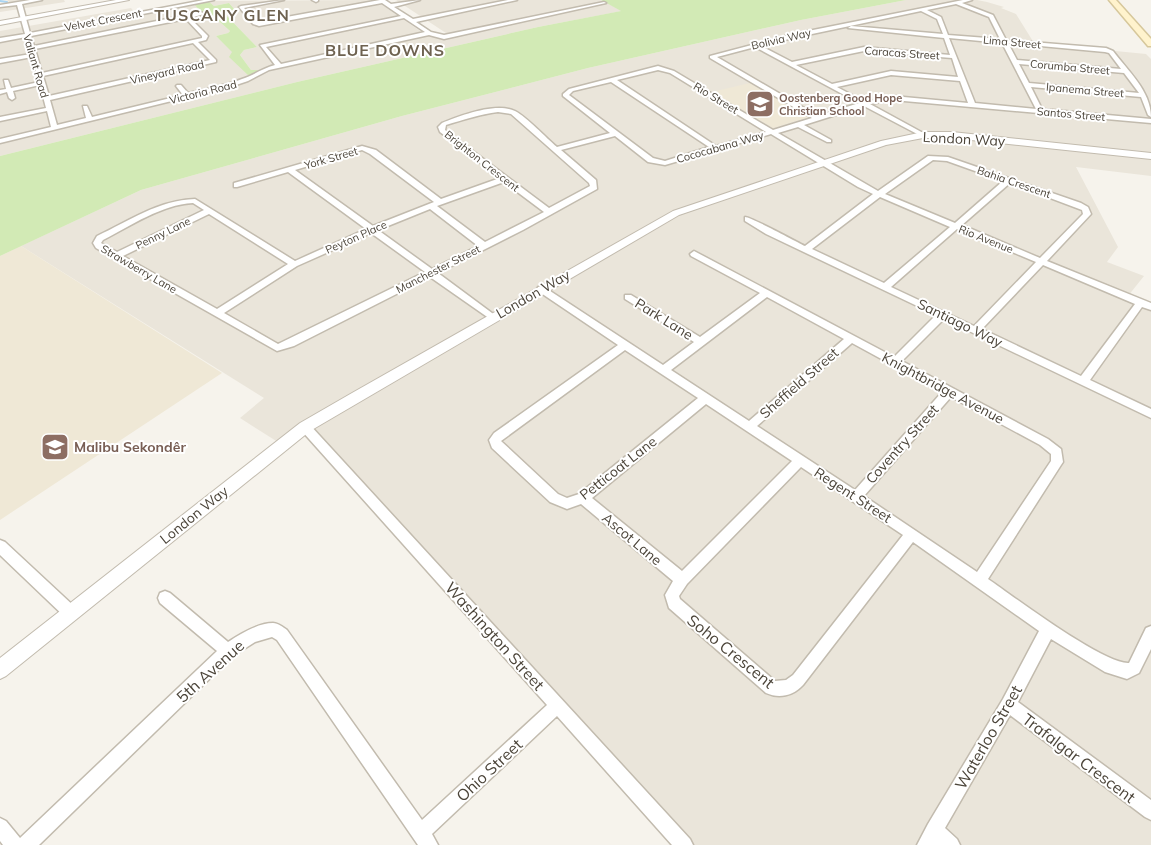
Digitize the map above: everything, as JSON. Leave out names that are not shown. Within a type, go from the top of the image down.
[{"type":"main road","points":[[1112,0],[1151,44]]},
{"type":"street","points":[[0,6],[40,0]]},
{"type":"street","points":[[0,23],[126,0]]},
{"type":"street","name":"Velvet Crescent","points":[[0,40],[210,0]]},
{"type":"street","points":[[282,0],[241,8],[256,24],[382,0],[429,33],[440,37],[604,3]]},
{"type":"street","points":[[354,0],[369,10]]},
{"type":"street","points":[[390,6],[418,0]]},
{"type":"street","points":[[413,21],[511,0]]},
{"type":"street","name":"Bolivia Way","points":[[817,118],[712,56],[970,0]]},
{"type":"street","points":[[468,2],[478,8]]},
{"type":"street","points":[[502,3],[512,8]]},
{"type":"street","points":[[957,3],[990,15],[1040,111]]},
{"type":"street","name":"Valiant Road","points":[[19,4],[55,128]]},
{"type":"street","points":[[432,9],[450,22]]},
{"type":"street","points":[[554,9],[561,12]]},
{"type":"street","points":[[922,10],[939,18],[972,105]]},
{"type":"street","points":[[288,12],[301,23]]},
{"type":"street","name":"Velvet Crescent","points":[[31,48],[201,14]]},
{"type":"street","points":[[279,66],[262,46],[406,16]]},
{"type":"street","points":[[39,74],[203,39],[205,36],[187,17]]},
{"type":"street","points":[[489,19],[500,25]]},
{"type":"street","points":[[383,20],[390,26]]},
{"type":"street","points":[[340,21],[353,36]]},
{"type":"street","name":"Velvet Crescent","points":[[145,26],[151,31]]},
{"type":"street","name":"Lima Street","points":[[839,27],[1111,52],[1144,95],[1151,115]]},
{"type":"street","name":"Victoria Road","points":[[0,141],[188,96],[240,82],[258,72],[279,66],[394,44],[429,33]]},
{"type":"street","name":"Velvet Crescent","points":[[103,34],[109,40]]},
{"type":"street","points":[[269,35],[276,42]]},
{"type":"street","points":[[306,36],[314,44]]},
{"type":"street","name":"Velvet Crescent","points":[[58,42],[62,50]]},
{"type":"street","points":[[159,42],[166,48]]},
{"type":"street","name":"Vineyard Road","points":[[46,99],[214,61],[195,42]]},
{"type":"street","points":[[756,45],[923,135]]},
{"type":"street","points":[[116,49],[120,58]]},
{"type":"street","name":"Caracas Street","points":[[792,64],[864,49],[954,57]]},
{"type":"street","points":[[3,68],[1,61],[33,55]]},
{"type":"street","points":[[313,58],[322,67]]},
{"type":"street","points":[[68,59],[73,67]]},
{"type":"street","points":[[112,59],[116,66]]},
{"type":"street","name":"Vineyard Road","points":[[210,62],[216,69]]},
{"type":"street","name":"Corumba Street","points":[[1015,62],[1125,71]]},
{"type":"street","name":"Cococabana Way","points":[[658,68],[571,90],[565,95],[650,160],[665,163],[864,104],[902,97],[992,106]]},
{"type":"street","name":"Rio Street","points":[[658,68],[672,72],[825,163]]},
{"type":"street","points":[[832,86],[891,73],[962,79]]},
{"type":"street","points":[[612,80],[715,148]]},
{"type":"street","points":[[6,81],[12,98]]},
{"type":"street","points":[[76,82],[80,91]]},
{"type":"street","name":"Vineyard Road","points":[[124,82],[128,90]]},
{"type":"street","points":[[0,92],[42,83]]},
{"type":"street","name":"Ipanema Street","points":[[1027,85],[1144,95]]},
{"type":"street","points":[[179,86],[188,96]]},
{"type":"street","name":"Santos Street","points":[[992,106],[1151,121]]},
{"type":"street","points":[[84,107],[90,119]]},
{"type":"street","points":[[0,119],[48,109]]},
{"type":"street","name":"Brighton Crescent","points":[[549,212],[442,131],[441,127],[496,110],[507,110],[513,113],[593,182]]},
{"type":"street","points":[[798,124],[829,141]]},
{"type":"street","points":[[554,150],[617,134]]},
{"type":"street","name":"London Way","points":[[0,670],[306,427],[541,289],[676,213],[884,143],[923,135],[970,137],[1151,156]]},
{"type":"street","name":"York Street","points":[[237,185],[351,150],[367,149],[439,202]]},
{"type":"street","name":"Bahia Crescent","points":[[806,249],[879,194],[932,158],[937,157],[948,159],[1078,205],[1087,211],[1042,262],[976,330]]},
{"type":"street","name":"Rio Avenue","points":[[825,163],[879,194],[1151,307]]},
{"type":"street","points":[[290,170],[493,318]]},
{"type":"street","name":"Peyton Place","points":[[216,314],[294,264],[439,202],[505,179]]},
{"type":"street","points":[[885,287],[1008,181]]},
{"type":"street","name":"Manchester Street","points":[[275,347],[290,344],[592,190],[594,187],[593,182]]},
{"type":"street","name":"Strawberry Lane","points":[[275,347],[116,256],[97,243],[100,238],[174,203],[195,201],[294,264]]},
{"type":"street","points":[[430,206],[484,246]]},
{"type":"street","name":"Penny Lane","points":[[116,256],[210,210]]},
{"type":"street","name":"Santiago Way","points":[[748,219],[769,232],[1151,414]]},
{"type":"street","name":"Knightbridge Avenue","points":[[694,254],[1053,447],[1058,457],[1057,462],[979,581]]},
{"type":"street","name":"Regent Street","points":[[541,289],[912,534],[1105,665],[1127,671],[1134,668],[1151,633]]},
{"type":"street","points":[[664,370],[766,293]]},
{"type":"street","name":"Park Lane","points":[[628,297],[701,342]]},
{"type":"street","points":[[1083,382],[1141,302]]},
{"type":"street","points":[[895,362],[943,314]]},
{"type":"street","name":"Sheffield Street","points":[[748,426],[850,339]]},
{"type":"street","name":"Petticoat Lane","points":[[626,345],[495,440],[496,445],[554,498],[567,504],[583,498],[706,398]]},
{"type":"street","name":"Coventry Street","points":[[856,497],[949,392]]},
{"type":"street","name":"Washington Street","points":[[306,427],[684,845]]},
{"type":"street","name":"Soho Crescent","points":[[800,460],[673,591],[674,603],[771,688],[784,689],[794,685],[912,534]]},
{"type":"street","name":"Ascot Lane","points":[[583,498],[682,580]]},
{"type":"street","points":[[0,546],[71,613]]},
{"type":"street","points":[[165,598],[228,651]]},
{"type":"street","name":"Waterloo Street","points":[[930,838],[1008,704],[1048,628]]},
{"type":"street","name":"5th Avenue","points":[[26,845],[228,651],[245,638],[257,633],[274,630],[282,635],[425,839]]},
{"type":"street","name":"Trafalgar Crescent","points":[[1008,704],[1151,812]]},
{"type":"street","name":"Ohio Street","points":[[425,839],[558,706]]},
{"type":"street","points":[[0,827],[14,845]]},
{"type":"street","points":[[930,838],[951,845]]},
{"type":"shaded area","points":[[7,0],[64,0],[65,2],[0,12],[0,6],[11,4]]},
{"type":"shaded area","points":[[375,0],[426,35],[440,38],[452,37],[396,0],[601,0],[622,11],[538,27],[297,82],[0,156],[0,31],[131,8],[136,14],[193,3],[206,15],[212,15],[230,31],[216,36],[233,52],[249,76],[257,70],[251,70],[240,55],[244,50],[257,47],[223,12],[235,10],[229,3],[214,6],[207,1]]},
{"type":"shaded area","points":[[906,0],[977,0],[987,2],[1004,7],[1001,8],[1016,14],[1034,43],[1146,54],[1151,59],[1151,176],[1076,167],[1118,247],[1107,262],[1144,276],[1128,296],[1151,306],[1151,845],[690,845],[309,427],[281,444],[240,418],[264,398],[21,246],[141,190],[402,116],[588,68],[801,20]]},
{"type":"shaded area","name":"Oostenberg Good Hope Christian School","points":[[750,83],[809,117],[773,128],[712,92]]},
{"type":"shaded area","name":"Malibu Sekondêr","points":[[21,246],[222,373],[0,520],[0,256]]},
{"type":"green space","points":[[601,0],[906,0],[801,20],[588,68],[402,116],[141,190],[0,256],[0,156],[297,82],[538,27],[621,11]]},
{"type":"green space","points":[[208,1],[214,6],[229,3],[235,10],[223,12],[257,47],[244,50],[240,55],[251,70],[258,70],[249,76],[229,57],[232,52],[216,36],[230,31],[212,15],[202,13],[194,4]]},
{"type":"waterway","points":[[0,1],[7,2]]},
{"type":"place","name":"Oostenberg Good Hope Christian School","points":[[760,104]]},
{"type":"place","name":"Malibu Sekondêr","points":[[55,447]]},
{"type":"district","name":"TUSCANY GLEN","points":[[222,15]]},
{"type":"district","name":"BLUE DOWNS","points":[[385,50]]}]
